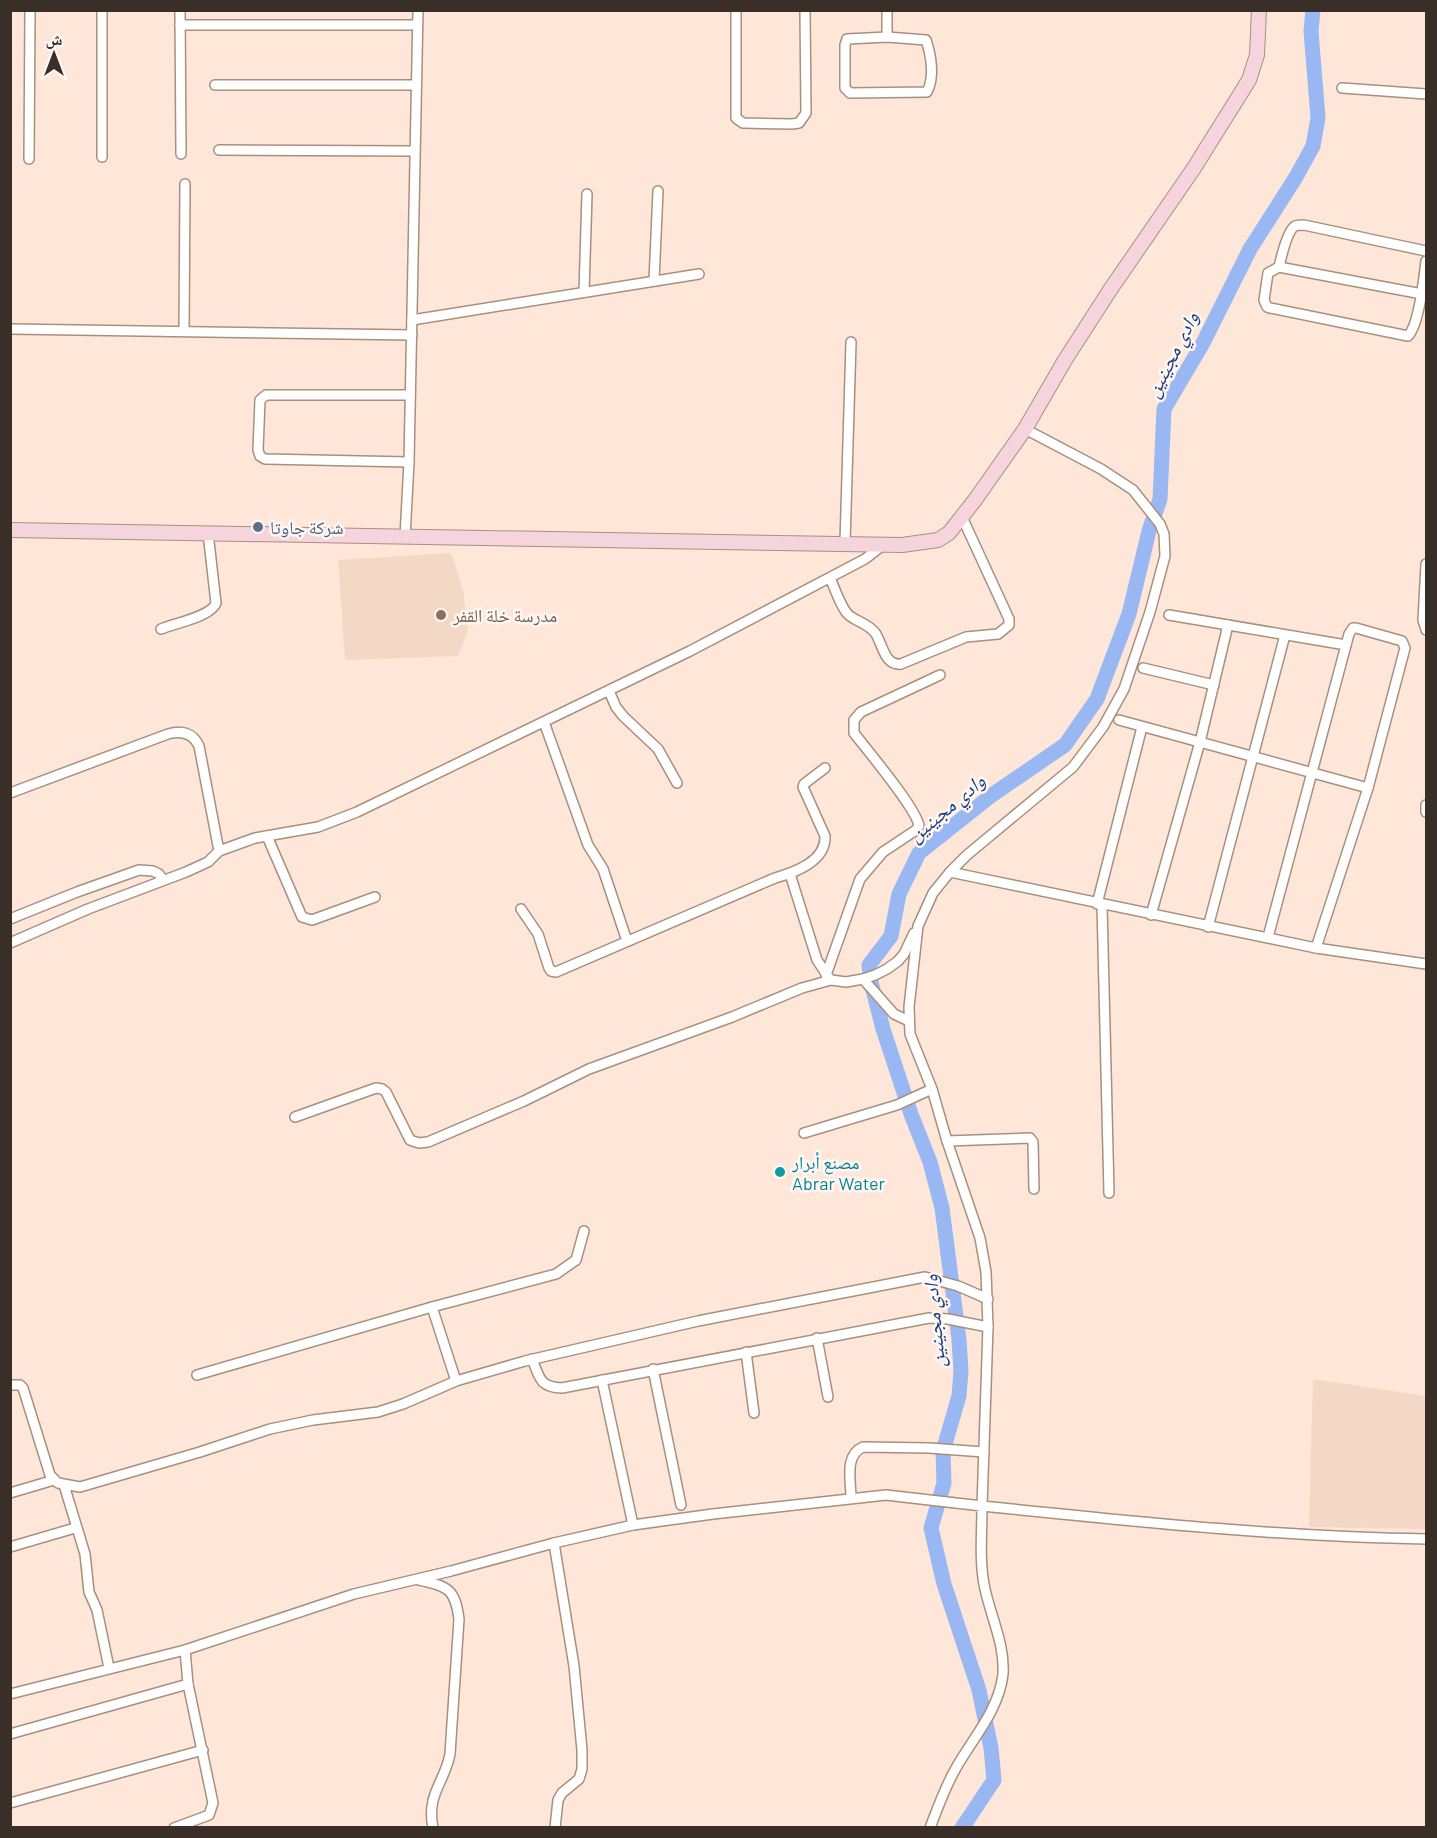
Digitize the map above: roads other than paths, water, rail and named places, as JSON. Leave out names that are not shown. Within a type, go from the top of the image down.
[{"type":"street","points":[[29,159],[30,10]]},
{"type":"street","points":[[102,10],[102,157]]},
{"type":"street","points":[[180,10],[181,154]]},
{"type":"street","points":[[405,537],[409,462],[418,10]]},
{"type":"street","points":[[736,10],[736,118],[743,123],[792,124],[799,123],[806,112],[805,10]]},
{"type":"street","points":[[887,10],[887,37]]},
{"type":"street","points":[[10,530],[884,544],[917,544],[938,540],[948,533],[962,517],[1025,429],[1110,290],[1194,168],[1249,80],[1257,55],[1259,10]]},
{"type":"street","points":[[180,25],[417,25]]},
{"type":"street","points":[[887,37],[926,40],[931,54],[930,86],[927,92],[850,93],[845,88],[847,39],[887,37]]},
{"type":"street","points":[[215,85],[416,85]]},
{"type":"street","points":[[1342,88],[1426,94]]},
{"type":"street","points":[[219,150],[414,151]]},
{"type":"street","points":[[184,331],[185,184]]},
{"type":"street","points":[[654,281],[658,191]]},
{"type":"street","points":[[584,292],[587,194]]},
{"type":"street","points":[[1279,267],[1289,234],[1297,225],[1426,251]]},
{"type":"street","points":[[1424,295],[1279,267],[1268,273],[1264,300],[1267,307],[1408,336],[1413,331],[1424,295],[1426,261]]},
{"type":"street","points":[[412,320],[699,274]]},
{"type":"street","points":[[10,329],[412,335]]},
{"type":"street","points":[[845,543],[851,342]]},
{"type":"street","points":[[409,462],[266,459],[260,456],[258,450],[260,400],[266,395],[410,395]]},
{"type":"street","points":[[295,1117],[376,1088],[382,1089],[386,1092],[410,1140],[419,1143],[428,1142],[524,1101],[589,1069],[732,1017],[802,988],[829,978],[846,982],[875,975],[887,969],[904,954],[933,893],[950,872],[1073,766],[1111,714],[1124,688],[1140,643],[1163,566],[1165,544],[1160,524],[1143,501],[1120,480],[1025,429]]},
{"type":"street","points":[[830,578],[847,614],[867,624],[876,634],[890,662],[895,665],[966,637],[998,634],[1009,625],[1009,619],[962,517]]},
{"type":"street","points":[[162,629],[181,621],[206,615],[215,607],[208,533]]},
{"type":"street","points":[[10,943],[88,909],[208,862],[219,851],[267,836],[312,829],[328,824],[700,646],[865,559],[884,544]]},
{"type":"street","points":[[1426,564],[1423,620],[1426,630]]},
{"type":"street","points":[[1169,615],[1346,645]]},
{"type":"street","points":[[1151,915],[1200,742],[1228,625]]},
{"type":"street","points":[[1268,937],[1346,645],[1350,631],[1356,628],[1398,640],[1405,645],[1368,788],[1316,948]]},
{"type":"street","points":[[1208,927],[1285,635]]},
{"type":"street","points":[[1143,668],[1214,685]]},
{"type":"street","points":[[829,978],[860,879],[883,852],[919,826],[918,820],[906,801],[854,733],[854,720],[861,712],[940,675]]},
{"type":"street","points":[[609,690],[616,707],[623,716],[658,749],[676,783]]},
{"type":"street","points":[[1119,720],[1368,788]]},
{"type":"street","points":[[544,722],[588,845],[603,869],[627,941]]},
{"type":"street","points":[[1109,1193],[1100,904],[1142,726]]},
{"type":"street","points":[[10,793],[168,734],[183,732],[191,735],[199,746],[219,851]]},
{"type":"street","points":[[521,909],[538,934],[551,971],[556,972],[789,874],[822,853],[825,836],[803,787],[825,768]]},
{"type":"street","points":[[1426,805],[1426,812]]},
{"type":"street","points":[[267,836],[305,920],[312,920],[375,897]]},
{"type":"street","points":[[10,919],[139,870],[153,871],[163,880]]},
{"type":"street","points":[[950,872],[1316,948],[1426,964]]},
{"type":"street","points":[[789,874],[818,960],[829,978]]},
{"type":"street","points":[[918,926],[909,1021],[910,1034],[932,1089],[980,1238],[986,1272],[988,1327],[982,1573],[1002,1657],[1003,1675],[998,1697],[978,1734],[956,1767],[930,1827]]},
{"type":"street","points":[[863,979],[894,1014],[909,1021]]},
{"type":"street","points":[[804,1133],[897,1106],[932,1089]]},
{"type":"street","points":[[947,1141],[1030,1138],[1034,1189]]},
{"type":"street","points":[[197,1375],[432,1307],[556,1274],[576,1260],[584,1231]]},
{"type":"street","points":[[10,1385],[20,1384],[23,1388],[47,1468],[54,1480],[64,1485],[80,1487],[270,1429],[313,1420],[378,1412],[456,1381],[532,1359],[698,1321],[919,1278],[938,1279],[988,1299]]},
{"type":"street","points":[[432,1307],[456,1381]]},
{"type":"street","points":[[532,1359],[541,1382],[550,1387],[562,1388],[929,1318],[948,1319],[988,1327]]},
{"type":"street","points":[[817,1338],[828,1397]]},
{"type":"street","points":[[746,1352],[754,1413]]},
{"type":"street","points":[[653,1369],[681,1504]]},
{"type":"street","points":[[602,1380],[633,1526]]},
{"type":"street","points":[[851,1498],[850,1459],[856,1450],[872,1447],[984,1452]]},
{"type":"street","points":[[10,1492],[54,1480]]},
{"type":"street","points":[[64,1485],[75,1528],[85,1554],[89,1593],[97,1611],[109,1668]]},
{"type":"street","points":[[10,1694],[185,1650],[317,1605],[554,1543],[633,1526],[851,1498],[886,1495],[948,1503],[1271,1532],[1426,1539]]},
{"type":"street","points":[[10,1546],[75,1528]]},
{"type":"street","points":[[554,1543],[574,1666],[582,1760],[579,1779],[562,1793],[558,1800],[555,1827]]},
{"type":"street","points":[[414,1579],[450,1589],[456,1602],[459,1620],[450,1754],[436,1786],[430,1813],[433,1827]]},
{"type":"street","points":[[174,1827],[205,1818],[212,1811],[213,1803],[188,1684],[185,1650]]},
{"type":"street","points":[[10,1734],[188,1684]]},
{"type":"street","points":[[10,1803],[203,1750]]},
{"type":"waterway","name":"وادي مجينين","points":[[962,1828],[994,1780],[991,1748],[979,1690],[944,1584],[931,1528],[944,1483],[943,1451],[959,1396],[961,1371],[959,1339],[942,1208],[930,1162],[911,1114],[883,1029],[869,965],[891,936],[899,894],[919,853],[992,795],[1065,745],[1097,699],[1129,614],[1149,531],[1160,499],[1164,409],[1203,343],[1250,249],[1313,146],[1318,118],[1311,31],[1313,10]]},
{"type":"place","name":"شركة جاوتا","points":[[258,527]]},
{"type":"place","name":"مدرسة خلة القفر","points":[[441,615]]},
{"type":"place","name":"مصنع أبرار Abrar Water","points":[[780,1172]]}]
